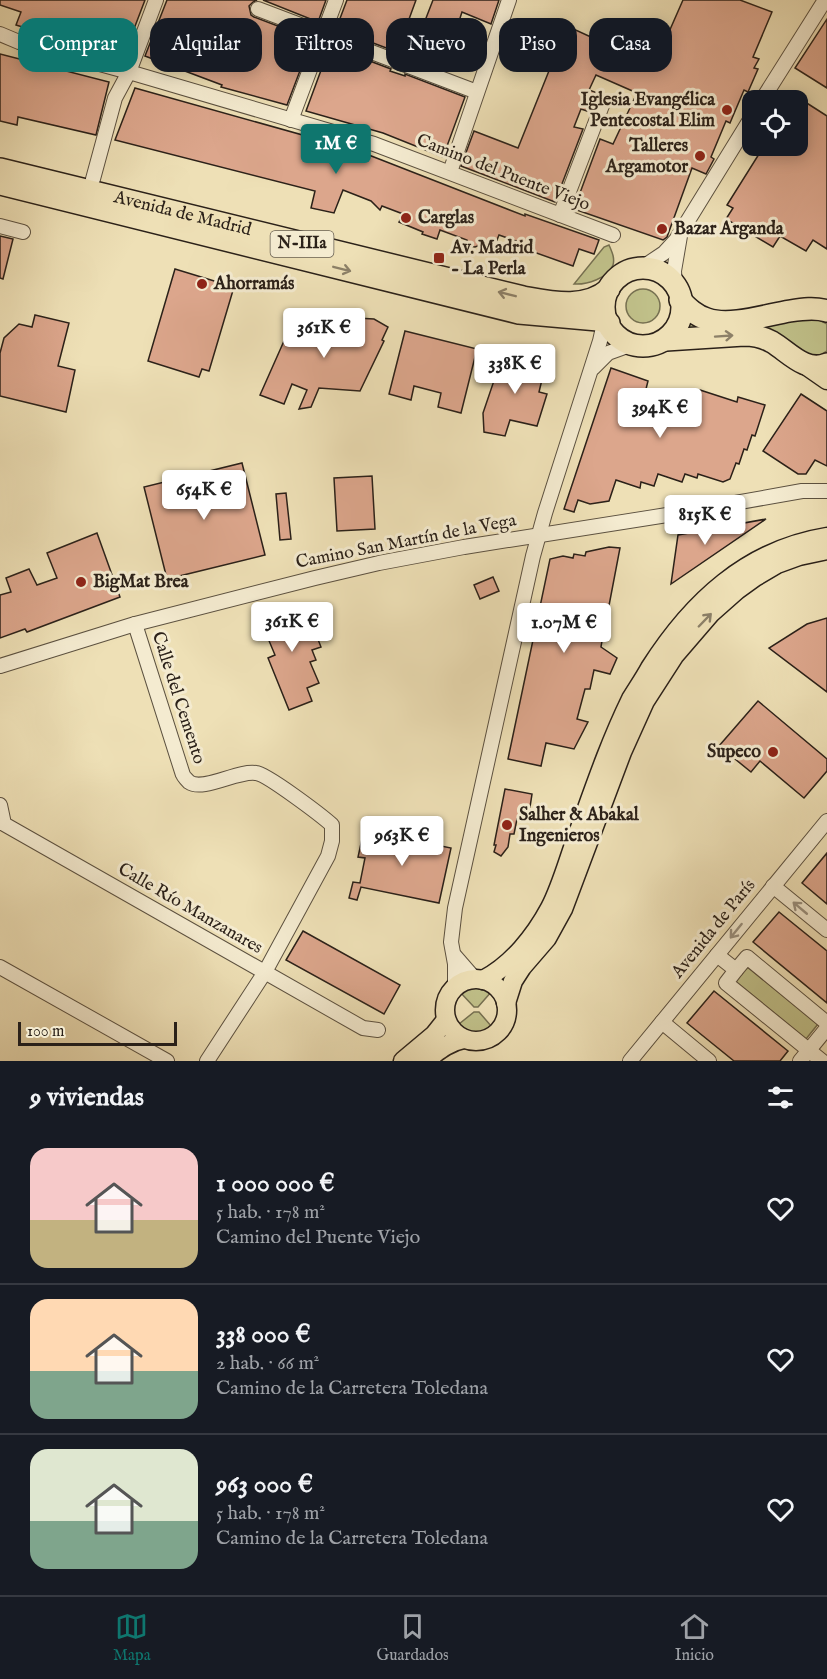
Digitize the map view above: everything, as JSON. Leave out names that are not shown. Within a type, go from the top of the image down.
[{"type":"highway","name":"Avenida de Madrid","points":[[0,169],[523,297],[576,302],[595,298],[609,289]]},
{"type":"highway","name":"Avenida de Madrid","points":[[0,184],[519,313],[606,319]]},
{"type":"highway","name":"N-IIIa","points":[[609,289],[626,271],[643,267]]},
{"type":"highway","points":[[643,267],[663,273],[669,278],[689,309],[708,320],[723,321],[822,307]]},
{"type":"highway","points":[[609,289],[605,306],[606,319],[616,335],[633,345],[651,345],[666,340],[755,335],[772,342],[804,364],[816,366],[827,363]]},
{"type":"highway","points":[[666,340],[679,321],[681,309],[678,294]]},
{"type":"main road","points":[[804,364],[827,380]]},
{"type":"main road","points":[[465,1039],[452,1030],[446,1020],[447,998],[455,987],[465,981],[479,980],[500,970],[535,933],[551,907],[609,750],[632,698],[669,641],[716,588],[733,575],[773,552],[794,544],[825,541]]},
{"type":"main road","points":[[425,1061],[455,1041],[465,1039],[480,1041],[500,1031],[507,1013],[507,1003],[513,981],[547,938],[563,909],[622,752],[645,701],[674,656],[711,613],[737,590],[777,564],[799,556],[825,541]]},
{"type":"main road","points":[[479,980],[494,985],[502,993],[507,1003]]},
{"type":"main road","points":[[403,1061],[434,1035],[446,1020]]},
{"type":"street","points":[[138,48],[156,0]]},
{"type":"street","points":[[330,18],[336,0]]},
{"type":"street","points":[[450,172],[509,0]]},
{"type":"street","points":[[768,90],[825,0]]},
{"type":"street","points":[[258,9],[282,18]]},
{"type":"street","name":"Camino del Puente Viejo","points":[[0,34],[18,42]]},
{"type":"street","points":[[374,53],[477,92]]},
{"type":"street","points":[[93,179],[115,98],[129,72]]},
{"type":"street","name":"Camino del Puente Viejo","points":[[129,72],[374,144],[613,235]]},
{"type":"street","points":[[291,120],[309,72]]},
{"type":"street","points":[[560,214],[603,103]]},
{"type":"street","points":[[643,267],[664,253],[680,234],[742,133]]},
{"type":"street","points":[[0,226],[23,232]]},
{"type":"street","points":[[678,294],[674,271],[680,234]]},
{"type":"street","points":[[455,987],[452,928],[455,908],[538,535],[606,319]]},
{"type":"street","points":[[589,375],[608,353],[633,345]]},
{"type":"street","name":"Camino San Martín de la Vega","points":[[0,666],[135,624],[379,563],[802,491],[827,491]]},
{"type":"street","name":"Calle del Cemento","points":[[135,624],[183,775],[188,782],[196,785],[246,773],[259,773],[321,814],[332,825],[332,841],[328,856],[265,972]]},
{"type":"street","name":"Calle Río Manzanares","points":[[0,805],[2,828],[363,1028],[378,1030]]},
{"type":"street","name":"Avenida de París","points":[[630,1061],[827,821]]},
{"type":"street","points":[[773,886],[827,930]]},
{"type":"street","points":[[452,951],[460,963],[479,980]]},
{"type":"street","points":[[717,955],[736,970]]},
{"type":"street","points":[[822,1061],[804,1056],[726,983],[747,957],[827,1023]]},
{"type":"street","points":[[0,967],[166,1061]]},
{"type":"street","points":[[207,1061],[265,972]]},
{"type":"street","points":[[662,1022],[710,1061]]},
{"type":"street","points":[[804,1056],[827,1028]]},
{"type":"green space","points":[[609,245],[614,260],[611,270],[596,280],[574,284],[604,247]]},
{"type":"green space","points":[[643,289],[655,294],[660,306],[655,318],[643,323],[631,318],[626,306],[631,294]]},
{"type":"green space","points":[[814,317],[827,324],[827,351],[819,356],[809,356],[686,331],[690,320]]},
{"type":"green space","points":[[746,966],[818,1024],[806,1039],[734,980]]},
{"type":"green space","points":[[475,986],[492,991],[478,1007],[474,1007],[460,992]]},
{"type":"green space","points":[[474,1012],[479,1012],[492,1027],[475,1032],[466,1030],[459,1024]]},
{"type":"building","points":[[0,0],[145,0],[138,18],[19,18],[21,12],[0,5]]},
{"type":"building","points":[[167,0],[257,0],[249,6],[251,15],[257,18],[160,18]]},
{"type":"building","points":[[263,0],[326,0],[319,18],[308,18]]},
{"type":"building","points":[[347,0],[416,0],[409,18],[386,18],[386,48],[374,43],[374,18],[340,18]]},
{"type":"building","points":[[433,0],[499,0],[491,24],[487,22],[487,18],[476,18],[462,12],[460,18],[426,18]]},
{"type":"building","points":[[683,0],[740,0],[772,12],[753,57],[759,59],[754,68],[758,69],[749,90],[742,90],[730,123],[726,121],[711,157],[714,159],[706,174],[692,168],[667,237],[663,240],[574,209],[600,139],[613,144],[637,93],[596,75],[589,90],[597,93],[590,112],[581,109],[574,127],[583,129],[555,202],[461,166],[474,131],[518,148],[549,72],[577,72],[577,31],[589,36],[589,72],[672,72],[672,25]]},
{"type":"building","points":[[827,19],[827,88],[795,68]]},
{"type":"building","points":[[262,20],[274,25],[274,72],[300,72],[287,105],[221,87],[222,85],[187,72],[262,72]]},
{"type":"building","points":[[150,43],[150,58],[145,56]]},
{"type":"building","points":[[0,54],[18,59],[18,72],[70,72],[109,82],[96,135],[18,117],[17,125],[0,121]]},
{"type":"building","points":[[374,63],[386,67],[386,72],[405,76],[405,74],[465,97],[443,157],[383,133],[306,111],[320,72],[374,72]]},
{"type":"building","points":[[135,88],[356,150],[525,216],[525,214],[599,240],[594,254],[579,249],[573,266],[514,245],[516,241],[499,235],[493,250],[480,245],[469,246],[467,240],[440,230],[437,239],[399,222],[403,214],[382,206],[380,210],[371,201],[343,190],[334,213],[311,208],[315,191],[115,140]]},
{"type":"building","points":[[808,104],[827,116],[827,249],[813,240],[806,251],[780,236],[773,247],[726,219],[733,208],[727,205],[758,156],[808,156]]},
{"type":"building","points":[[0,236],[13,239],[3,279],[0,278]]},
{"type":"building","points":[[175,269],[234,287],[209,371],[202,369],[199,377],[148,361]]},
{"type":"building","points":[[296,314],[347,334],[357,318],[374,319],[388,327],[382,340],[384,341],[360,391],[319,388],[311,407],[299,409],[307,390],[292,384],[284,404],[260,395]]},
{"type":"building","points":[[35,315],[69,323],[58,366],[75,370],[66,412],[0,396],[0,353],[4,338],[19,324],[32,327]]},
{"type":"building","points":[[405,331],[477,349],[461,413],[438,407],[441,393],[414,386],[411,400],[389,394]]},
{"type":"building","points":[[503,354],[546,363],[539,392],[547,394],[537,426],[510,420],[505,436],[484,432],[483,413]]},
{"type":"building","points":[[611,368],[648,381],[646,389],[695,406],[700,390],[737,402],[738,397],[765,405],[755,436],[752,435],[747,450],[744,449],[739,464],[736,463],[730,479],[723,482],[698,474],[697,478],[685,474],[682,482],[658,474],[654,486],[641,482],[640,488],[616,480],[609,501],[590,504],[578,500],[574,512],[564,509]]},
{"type":"building","points":[[801,394],[827,411],[827,466],[815,460],[806,474],[798,474],[763,451]]},
{"type":"building","points":[[242,463],[265,555],[167,579],[144,487]]},
{"type":"building","points":[[372,476],[375,529],[337,531],[334,478]]},
{"type":"building","points":[[286,493],[291,539],[280,540],[276,494]]},
{"type":"building","points":[[766,519],[671,584],[678,535]]},
{"type":"building","name":"BigMat Brea","points":[[97,533],[120,597],[27,632],[25,629],[0,638],[0,595],[11,592],[6,578],[29,569],[37,585],[57,578],[47,553]]},
{"type":"building","points":[[609,547],[620,548],[607,616],[592,613],[588,632],[603,635],[601,647],[617,658],[610,674],[594,670],[590,689],[585,689],[577,719],[588,722],[574,749],[546,743],[541,766],[508,759],[550,559],[563,556],[573,558],[574,554],[585,556],[586,552]]},
{"type":"building","points":[[493,577],[499,591],[480,599],[474,585]]},
{"type":"building","points":[[273,605],[276,613],[296,605],[300,617],[308,614],[321,647],[312,650],[316,660],[310,662],[319,683],[307,688],[312,701],[289,710],[268,658],[275,655],[257,612]]},
{"type":"building","points":[[827,618],[827,692],[769,648],[807,624]]},
{"type":"building","name":"Supeco","points":[[758,701],[827,759],[827,771],[804,798],[760,761],[751,772],[719,746]]},
{"type":"building","name":"Salher & Abakal Ingenieros","points":[[505,789],[532,794],[530,807],[525,807],[522,821],[517,819],[514,834],[510,834],[508,847],[501,856],[494,852],[496,845],[494,845]]},
{"type":"building","points":[[364,830],[451,848],[439,903],[361,887],[357,900],[349,898],[353,882],[360,883],[365,858],[358,857]]},
{"type":"building","points":[[827,853],[827,904],[802,883]]},
{"type":"building","points":[[779,912],[827,951],[827,1003],[753,942]]},
{"type":"building","points":[[303,931],[400,985],[384,1014],[286,960]]},
{"type":"building","points":[[714,991],[788,1051],[780,1061],[734,1061],[687,1023]]},
{"type":"place","name":"Iglesia Evangélica Pentecostal Elim","points":[[727,110]]},
{"type":"place","name":"Talleres Argamotor","points":[[700,156]]},
{"type":"place","name":"Carglas","points":[[406,218]]},
{"type":"place","name":"Bazar Arganda","points":[[662,229]]},
{"type":"place","name":"Av. Madrid - La Perla","points":[[439,258]]},
{"type":"place","name":"Ahorramás","points":[[202,284]]},
{"type":"place","name":"BigMat Brea","points":[[81,582]]},
{"type":"place","name":"Supeco","points":[[773,752]]},
{"type":"place","name":"Salher & Abakal Ingenieros","points":[[507,825]]}]
